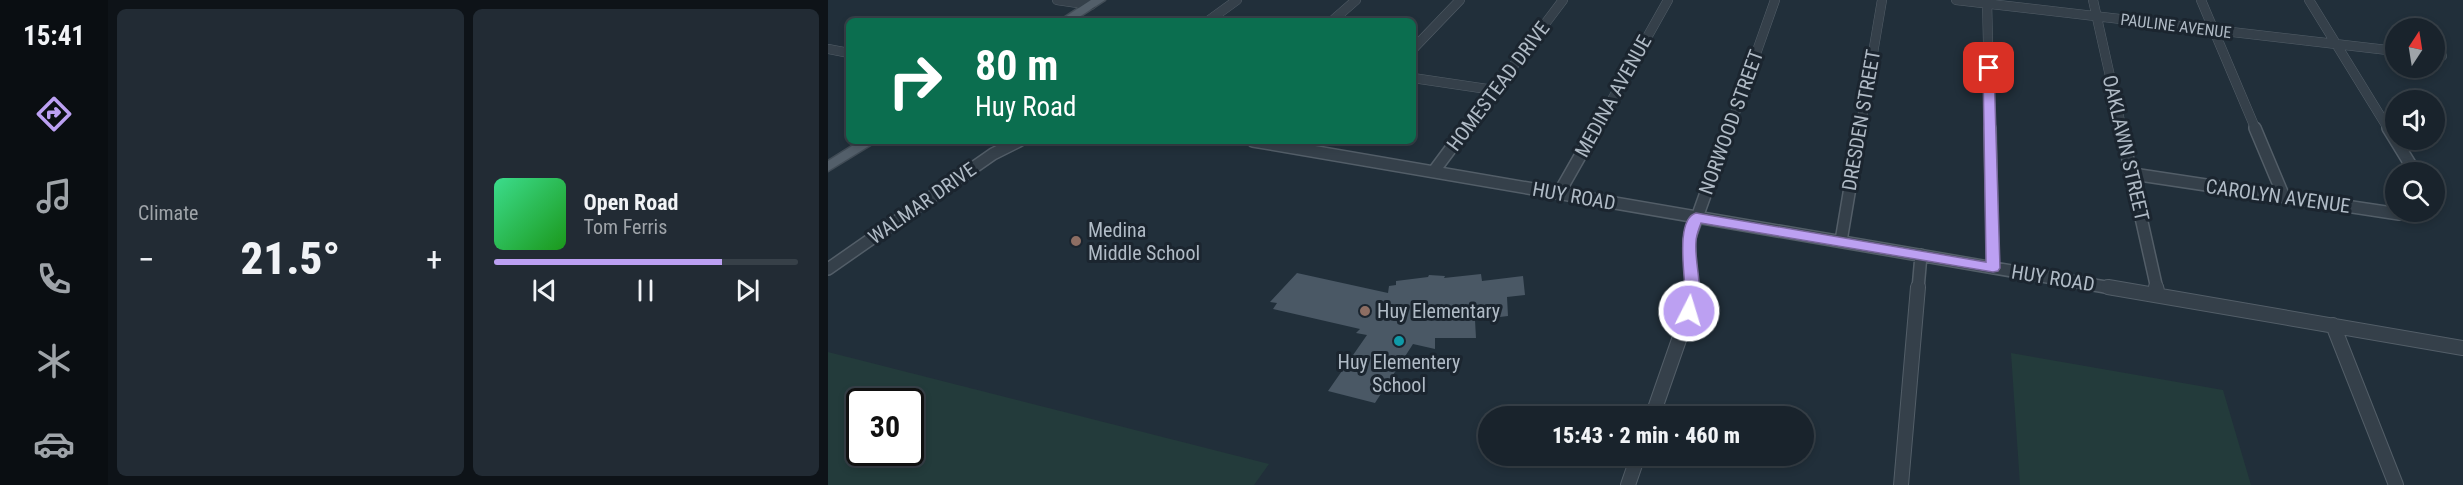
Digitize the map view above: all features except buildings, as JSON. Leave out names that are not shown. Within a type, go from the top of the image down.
[{"type":"main road","points":[[1070,18],[1095,2]]},
{"type":"main road","points":[[829,166],[865,144]]},
{"type":"street","points":[[1057,0],[1095,2]]},
{"type":"street","points":[[1212,18],[1237,0]]},
{"type":"street","points":[[1335,18],[1356,0]]},
{"type":"street","points":[[1416,46],[1460,0]]},
{"type":"street","name":"HOMESTEAD DRIVE","points":[[1434,171],[1563,0]]},
{"type":"street","name":"MEDINA AVENUE","points":[[1559,193],[1668,0]]},
{"type":"street","name":"NORWOOD STREET","points":[[1656,406],[1689,311],[1692,292],[1689,240],[1775,0]]},
{"type":"street","name":"DRESDEN STREET","points":[[1841,241],[1882,0]]},
{"type":"street","name":"PAULINE AVENUE","points":[[1956,0],[2385,50]]},
{"type":"street","name":"OAKLAWN STREET","points":[[2093,0],[2158,295]]},
{"type":"street","points":[[2201,0],[2284,197]]},
{"type":"street","points":[[2309,0],[2409,162]]},
{"type":"street","points":[[1987,2],[1993,268]]},
{"type":"street","points":[[828,49],[846,52]]},
{"type":"street","points":[[1416,78],[1494,90]]},
{"type":"street","name":"WALMAR DRIVE","points":[[828,269],[993,154],[1013,144]]},
{"type":"street","name":"HUY ROAD","points":[[1271,144],[2463,348]]},
{"type":"street","name":"CAROLYN AVENUE","points":[[2133,174],[2385,212]]},
{"type":"street","points":[[1901,485],[1921,255]]},
{"type":"street","points":[[2333,326],[2396,485]]},
{"type":"street","points":[[1628,485],[1635,466]]},
{"type":"green space","points":[[828,352],[1269,464],[1254,485],[828,485]]},
{"type":"green space","points":[[2011,353],[2223,390],[2251,485],[2020,485]]},
{"type":"place","name":"Medina Middle School","points":[[1076,241]]},
{"type":"place","name":"Huy Elementary","points":[[1365,311]]},
{"type":"place","name":"Huy Elementery School","points":[[1399,341]]},
{"type":"route","points":[[1689,311],[1692,292],[1688,250],[1696,218],[1993,268],[1989,68]]}]
